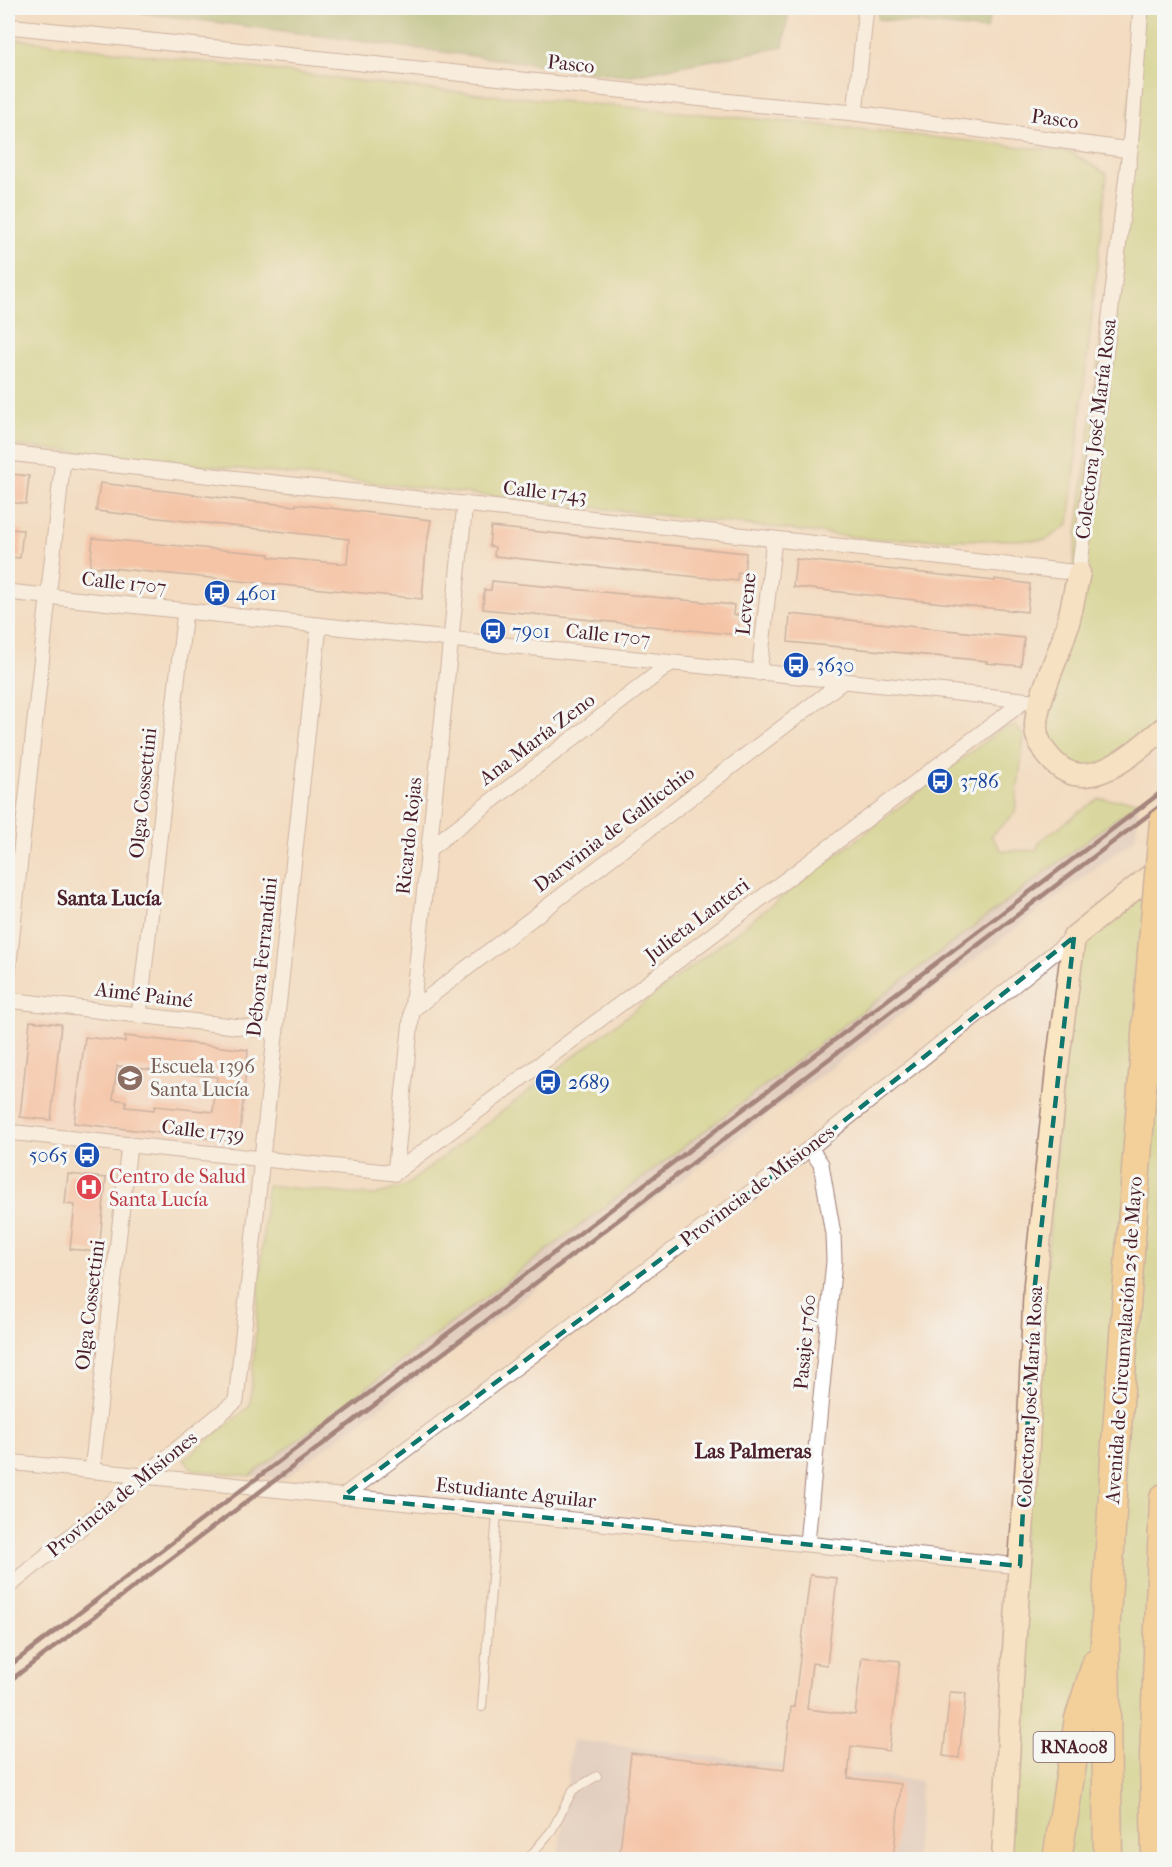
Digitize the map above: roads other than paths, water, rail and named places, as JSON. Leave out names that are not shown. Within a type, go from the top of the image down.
[{"type":"highway","name":"Avenida de Circunvalación 25 de Mayo","points":[[1108,1860],[1105,1637],[1115,1458],[1152,952],[1164,821]]},
{"type":"highway","points":[[1156,1860],[1154,1757],[1164,1498]]},
{"type":"highway","points":[[1161,1605],[1164,1635]]},
{"type":"highway","name":"RNA008","points":[[1057,1860],[1079,1719],[1105,1637]]},
{"type":"main road","name":"Colectora José María Rosa","points":[[1078,573],[1065,634],[1033,702],[1041,747],[1056,765],[1075,774],[1094,775],[1122,762],[1164,728]]},
{"type":"main road","name":"Provincia de Misiones","points":[[1074,937],[1164,866]]},
{"type":"main road","name":"Colectora José María Rosa","points":[[1003,1860],[1011,1678],[1028,1445],[1035,1284],[1058,1060],[1074,937]]},
{"type":"street","points":[[855,113],[866,8]]},
{"type":"street","name":"Colectora José María Rosa","points":[[1078,573],[1130,150],[1142,9]]},
{"type":"street","name":"Pasco","points":[[8,26],[728,102],[855,113],[1130,150]]},
{"type":"street","name":"Calle 1743","points":[[8,453],[1078,573]]},
{"type":"street","points":[[8,972],[63,459]]},
{"type":"street","name":"Ricardo Rojas","points":[[395,1173],[465,504]]},
{"type":"street","name":"Levene","points":[[759,673],[774,539]]},
{"type":"street","name":"Calle 1707","points":[[8,592],[1033,702]]},
{"type":"street","name":"Olga Cossettini","points":[[139,1015],[184,611]]},
{"type":"street","name":"Débora Ferrandini","points":[[236,1401],[319,625]]},
{"type":"street","name":"Ana María Zeno","points":[[429,849],[671,663]]},
{"type":"street","name":"Darwinia de Gallicchio","points":[[412,1010],[842,682]]},
{"type":"street","name":"Julieta Lanteri","points":[[395,1173],[1033,702]]},
{"type":"street","name":"Provincia de Misiones","points":[[342,1497],[810,1148],[1074,937]]},
{"type":"street","name":"Aimé Painé","points":[[8,1000],[276,1032]]},
{"type":"street","name":"Calle 1739","points":[[8,1132],[395,1173]]},
{"type":"street","name":"Olga Cossettini","points":[[92,1471],[129,1145]]},
{"type":"street","name":"Pasaje 1760","points":[[807,1544],[834,1261],[833,1234],[821,1164],[810,1148]]},
{"type":"street","name":"Provincia de Misiones","points":[[8,1587],[236,1401]]},
{"type":"street","name":"Estudiante Aguilar","points":[[8,1462],[1020,1566]]},
{"type":"lane","points":[[482,1707],[497,1513]]},
{"type":"lane","points":[[527,1860],[552,1830],[573,1790],[597,1776]]},
{"type":"railway","points":[[8,1667],[1164,790]]},
{"type":"railway","points":[[8,1682],[499,1311],[1164,803]]},
{"type":"place","name":"4601","points":[[217,593]]},
{"type":"place","name":"7901","points":[[493,631]]},
{"type":"place","name":"3630","points":[[796,665]]},
{"type":"place","name":"3786","points":[[940,781]]},
{"type":"place","name":"Escuela 1396 Santa Lucía","points":[[130,1078]]},
{"type":"place","name":"2689","points":[[548,1082]]},
{"type":"place","name":"5065","points":[[87,1155]]},
{"type":"place","name":"Centro de Salud Santa Lucía","points":[[89,1187]]},
{"type":"district","name":"Santa Lucía","points":[[109,898]]},
{"type":"district","name":"Las Palmeras","points":[[753,1451]]}]
